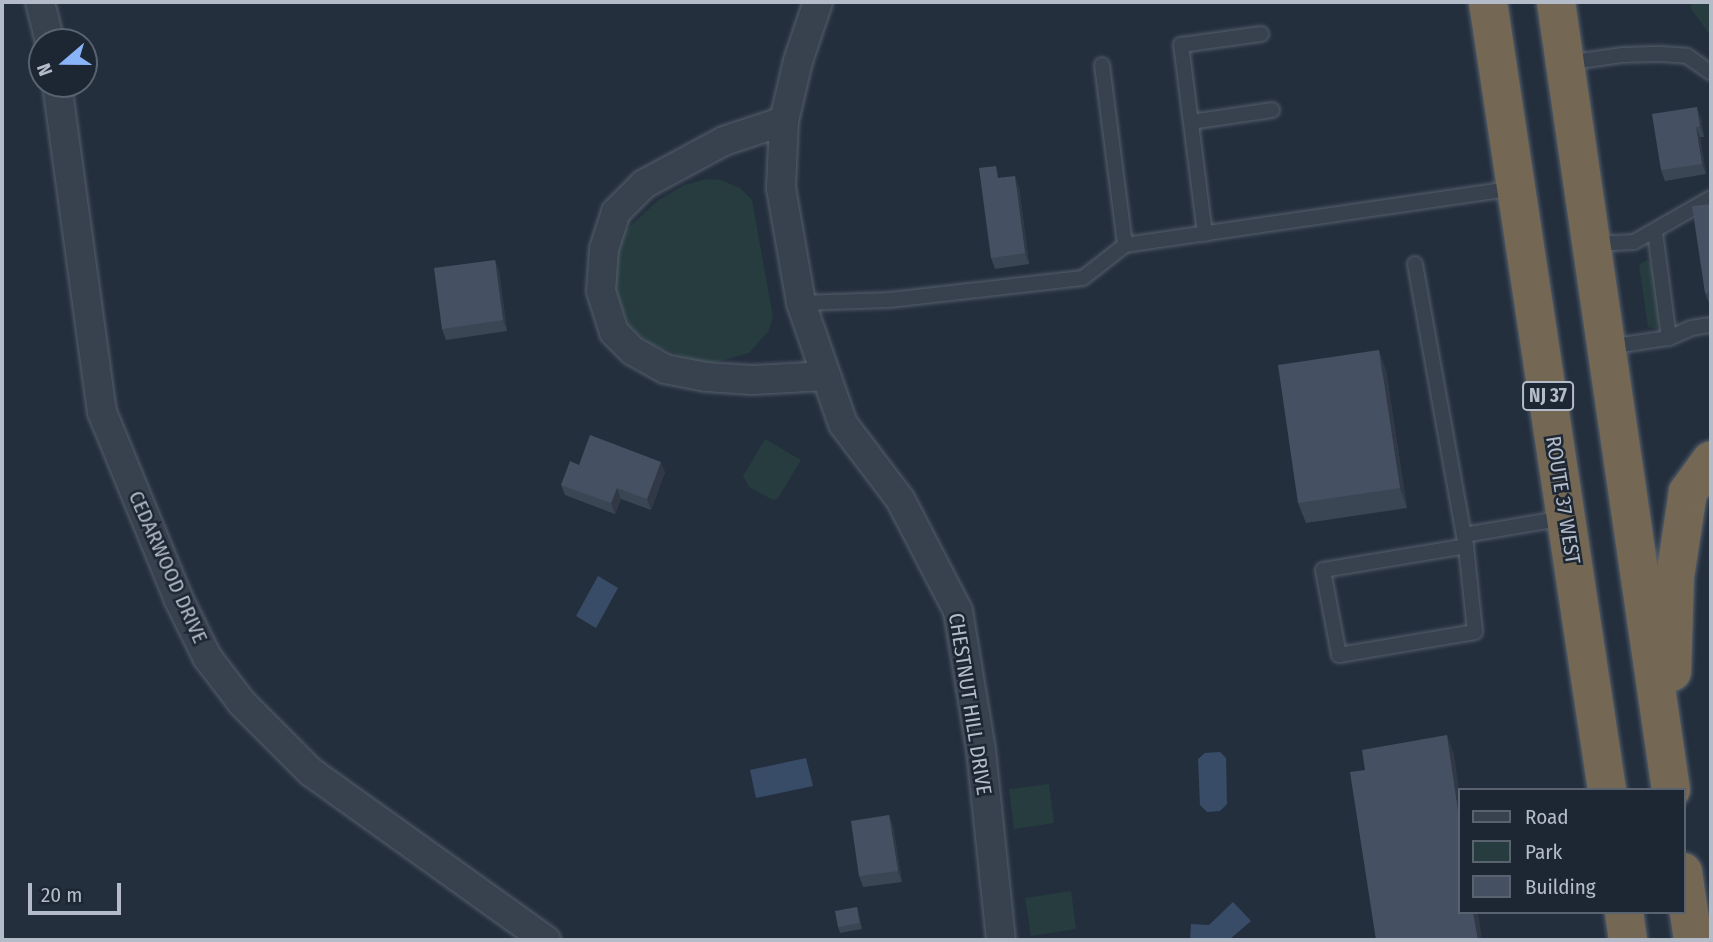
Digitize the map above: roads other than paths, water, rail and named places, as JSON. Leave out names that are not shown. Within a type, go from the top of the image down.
[{"type":"highway","name":"ROUTE 37 WEST","points":[[1488,2],[1607,788]]},
{"type":"highway","points":[[1556,2],[1670,781]]},
{"type":"highway","points":[[1670,781],[1675,577],[1688,492],[1711,460]]},
{"type":"highway","points":[[1685,881],[1694,920]]},
{"type":"highway","points":[[1624,914],[1628,940]]},
{"type":"street","points":[[40,2],[46,28]]},
{"type":"street","name":"CHESTNUT HILL DRIVE","points":[[818,2],[798,61],[784,121],[781,188],[801,303],[843,424],[900,499],[958,611],[981,750],[1001,940]]},
{"type":"street","name":"CEDARWOOD DRIVE","points":[[59,98],[102,412],[179,600],[207,657],[242,702],[311,772],[546,940]]},
{"type":"street","points":[[784,121],[724,141],[644,184],[616,212],[604,249],[601,291],[614,332],[633,351],[665,369],[706,377],[753,380],[826,376]]},
{"type":"lane","points":[[1205,234],[1181,45],[1261,34]]},
{"type":"lane","points":[[1565,63],[1623,55],[1661,54],[1686,56],[1711,73]]},
{"type":"lane","points":[[1102,65],[1125,245]]},
{"type":"lane","points":[[1191,122],[1272,110]]},
{"type":"lane","points":[[801,303],[890,300],[1083,278],[1125,245],[1516,188]]},
{"type":"lane","points":[[1591,244],[1634,242],[1711,198]]},
{"type":"lane","points":[[1655,232],[1669,338]]},
{"type":"lane","points":[[1415,264],[1465,540],[1475,632],[1339,655],[1323,570],[1465,540],[1566,517]]},
{"type":"lane","points":[[1607,347],[1669,338],[1691,328],[1711,325]]},
{"type":"water","points":[[598,576],[618,588],[596,628],[576,616]]},
{"type":"water","points":[[1220,752],[1226,758],[1227,804],[1220,811],[1207,812],[1200,805],[1198,759],[1205,753]]},
{"type":"water","points":[[806,758],[813,786],[756,798],[750,770]]},
{"type":"water","points":[[1233,902],[1251,921],[1229,940],[1190,940],[1191,924],[1209,925]]}]
